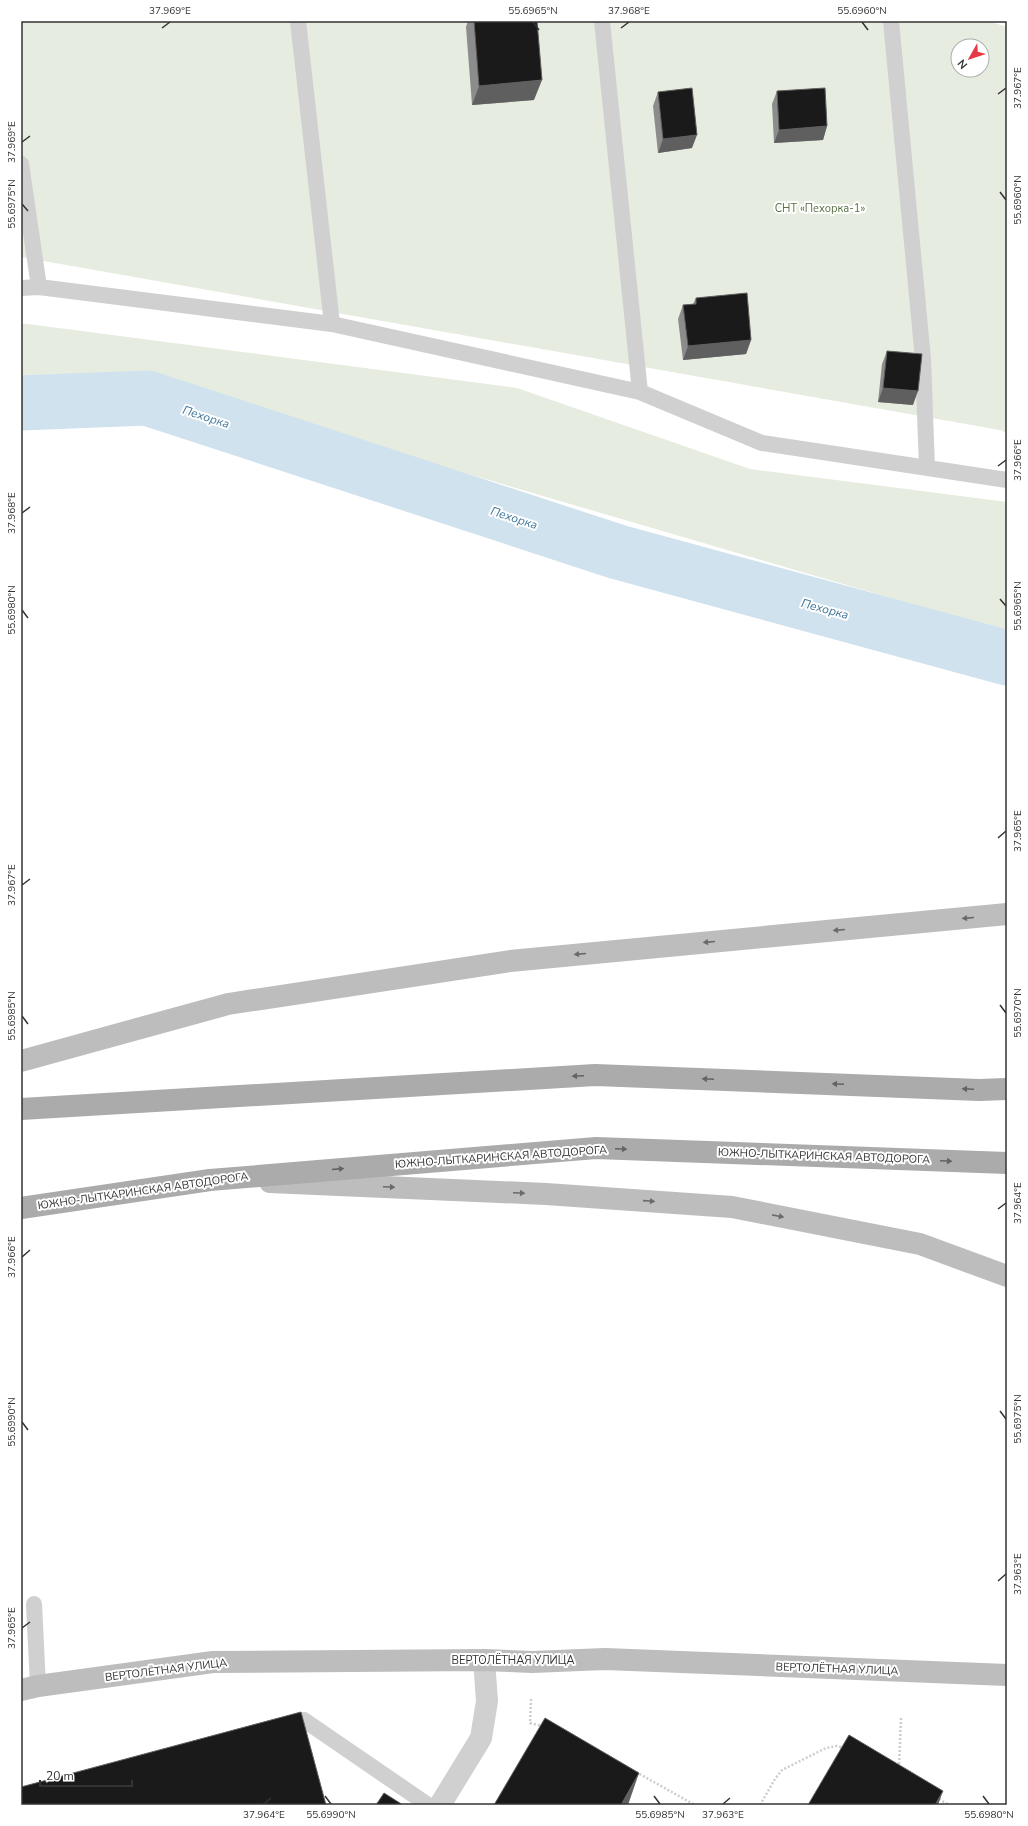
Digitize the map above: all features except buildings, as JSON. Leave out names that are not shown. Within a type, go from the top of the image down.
[{"type":"main road","points":[[21,1061],[228,1004],[510,961],[1007,914]]},
{"type":"main road","points":[[21,1109],[595,1075],[979,1090],[1007,1089]]},
{"type":"main road","name":"ЮЖНО-ЛЫТКАРИНСКАЯ АВТОДОРОГА","points":[[21,1208],[210,1180],[596,1148],[1007,1163]]},
{"type":"main road","points":[[210,1180],[546,1194],[732,1207],[920,1244],[1007,1276]]},
{"type":"main road","name":"ВЕРТОЛЁТНАЯ УЛИЦА","points":[[29,1688],[213,1662],[484,1660],[532,1662],[605,1659],[1007,1675]]},
{"type":"street","points":[[440,1805],[481,1738],[487,1701],[484,1660]]},
{"type":"lane","points":[[298,21],[332,324]]},
{"type":"lane","points":[[602,21],[640,392]]},
{"type":"lane","points":[[891,21],[923,359],[927,468]]},
{"type":"lane","points":[[21,164],[39,287]]},
{"type":"lane","points":[[21,288],[39,287],[332,324],[640,392],[762,443],[1007,480]]},
{"type":"lane","points":[[29,1688],[34,1604]]},
{"type":"lane","points":[[266,1730],[304,1720],[428,1805]]},
{"type":"path","points":[[531,1698],[530,1723],[544,1727]]},
{"type":"path","points":[[898,1769],[901,1718]]},
{"type":"path","points":[[760,1805],[782,1770],[826,1748],[837,1746],[848,1749]]},
{"type":"path","points":[[631,1769],[695,1805]]},
{"type":"path","points":[[936,1798],[949,1805]]},
{"type":"green space","name":"СНТ «Пехорка-1»","points":[[21,21],[988,21],[1007,27],[1007,433],[1000,430],[21,257]]},
{"type":"green space","points":[[21,324],[517,388],[750,469],[1007,502],[1007,632],[171,387],[104,379],[21,381]]},
{"type":"waterway","name":"Пехорка","points":[[21,403],[147,398],[618,552],[1007,658]]}]
